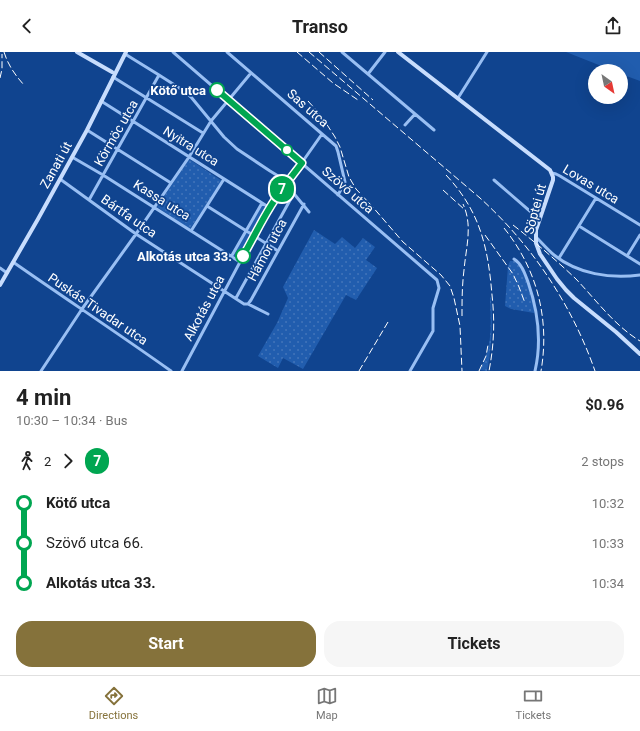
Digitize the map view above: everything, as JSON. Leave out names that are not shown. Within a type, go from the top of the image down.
[{"type":"street","points":[[77,52],[113,74],[147,98],[203,132]]},
{"type":"street","points":[[85,57],[87,52]]},
{"type":"street","name":"Szövő utca","points":[[173,52],[437,280],[439,283],[439,288],[433,308],[433,331],[410,371]]},
{"type":"street","name":"Sas utca","points":[[227,52],[334,144],[337,149],[345,182],[338,195]]},
{"type":"street","points":[[342,52],[434,130]]},
{"type":"street","points":[[368,74],[385,52]]},
{"type":"street","name":"Söptei út","points":[[398,52],[547,168],[552,174],[553,180],[536,236],[536,243],[540,254],[561,285],[574,298],[616,332],[640,354]]},
{"type":"street","points":[[458,98],[487,52]]},
{"type":"street","points":[[125,53],[187,94],[224,137],[237,149],[287,183],[309,212]]},
{"type":"street","name":"Zanati út","points":[[0,285],[87,130],[113,74],[125,53]]},
{"type":"street","points":[[41,371],[82,309],[189,157],[210,121],[251,73]]},
{"type":"street","name":"Körmöc utca","points":[[89,200],[159,75]]},
{"type":"street","name":"Nyitra utca","points":[[101,101],[270,208]]},
{"type":"street","points":[[405,125],[415,114]]},
{"type":"street","points":[[87,130],[171,183]]},
{"type":"street","name":"Alkotás utca","points":[[182,371],[270,208],[322,134]]},
{"type":"street","name":"Kassa utca","points":[[72,157],[240,262]]},
{"type":"street","name":"Lovas utca","points":[[552,174],[560,176],[640,225]]},
{"type":"street","points":[[191,231],[224,179]]},
{"type":"street","name":"Bártfa utca","points":[[60,180],[136,234],[244,304],[248,304],[268,314]]},
{"type":"street","points":[[494,180],[540,219]]},
{"type":"street","points":[[236,298],[294,193]]},
{"type":"street","points":[[559,258],[596,198]]},
{"type":"street","points":[[231,257],[262,203]]},
{"type":"street","name":"Hámor utca","points":[[248,304],[304,204]]},
{"type":"street","points":[[207,206],[278,251]]},
{"type":"street","points":[[579,226],[640,264]]},
{"type":"street","points":[[627,256],[640,234]]},
{"type":"street","points":[[536,236],[546,248],[559,258],[577,268],[591,273],[612,276],[640,275]]},
{"type":"street","points":[[514,259],[519,263],[524,272],[535,306],[538,324],[538,345],[535,371]]},
{"type":"street","name":"Puskás Tivadar utca","points":[[13,262],[171,371]]},
{"type":"street","points":[[0,268],[7,273]]},
{"type":"shaded area","points":[[566,52],[640,52],[640,81],[628,77],[628,64],[596,64]]},
{"type":"shaded area","points":[[189,159],[222,181],[190,229],[157,207]]},
{"type":"shaded area","points":[[177,204],[193,214],[187,222],[172,212]]},
{"type":"shaded area","points":[[262,205],[268,208],[240,259],[233,256]]},
{"type":"shaded area","points":[[314,230],[335,244],[342,237],[355,248],[363,238],[375,247],[366,260],[377,268],[356,300],[346,295],[303,369],[283,358],[278,368],[258,356],[277,323],[288,298],[283,287]]},
{"type":"shaded area","points":[[510,261],[517,262],[523,271],[535,312],[534,313],[511,309],[505,306],[508,266]]},
{"type":"shaded area","points":[[491,297],[492,334],[487,371],[480,370],[489,343],[491,326]]},
{"type":"railway","points":[[4,52],[12,70],[24,85]]},
{"type":"railway","points":[[297,52],[333,83],[358,100]]},
{"type":"railway","points":[[309,52],[480,198],[517,236],[548,277],[562,300],[575,323],[595,371]]},
{"type":"railway","points":[[319,52],[373,100]]},
{"type":"railway","points":[[0,78],[2,69],[2,54]]},
{"type":"railway","points":[[308,101],[322,117],[335,137],[340,147],[349,177],[356,189],[403,242],[441,275],[450,286],[460,326],[462,371]]},
{"type":"railway","points":[[446,175],[467,202],[485,245],[494,315],[493,343],[489,371]]},
{"type":"railway","points":[[443,190],[465,210]]},
{"type":"railway","points":[[462,316],[463,282],[468,228],[468,220],[463,204]]},
{"type":"railway","points":[[513,225],[561,265],[622,328],[640,341]]},
{"type":"railway","points":[[504,228],[525,260],[533,278],[538,295],[544,332],[541,371]]},
{"type":"railway","points":[[485,235],[513,274],[525,303]]},
{"type":"railway","points":[[359,371],[388,322]]},
{"type":"railway","points":[[479,371],[486,356],[488,345]]},
{"type":"bus line","name":"7","points":[[217,90],[302,163],[276,198],[243,256]]},
{"type":"place","name":"Kötő utca","points":[[217,90]]},
{"type":"place","name":"Alkotás utca 33.","points":[[243,256]]}]
